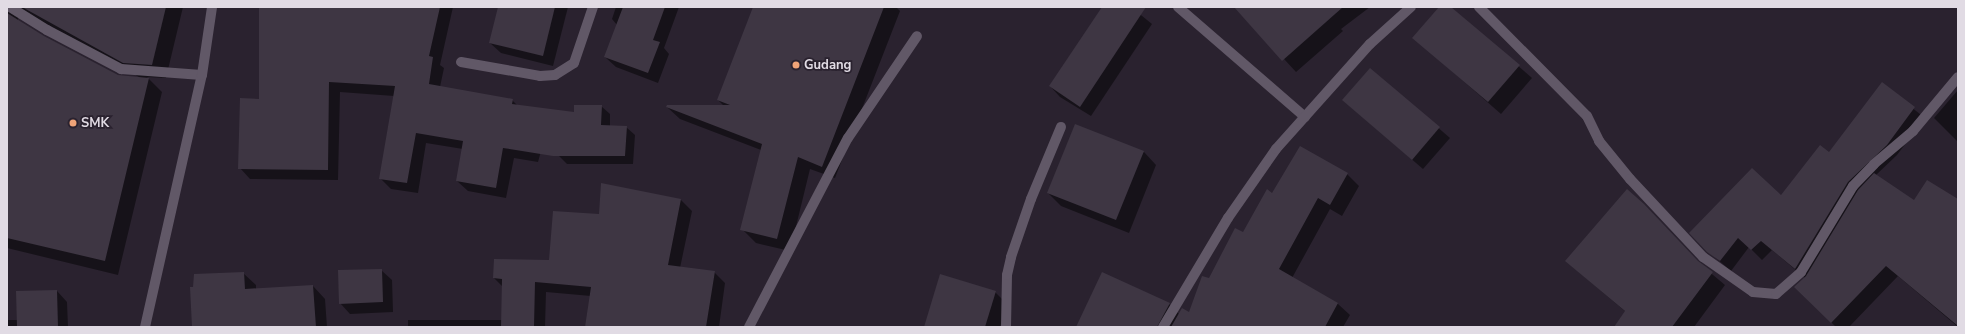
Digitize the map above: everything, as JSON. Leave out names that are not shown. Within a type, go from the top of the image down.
[{"type":"street","points":[[10,7],[47,30],[121,69],[202,74]]},
{"type":"street","points":[[145,327],[202,74],[212,7]]},
{"type":"street","points":[[461,62],[540,76],[555,75],[574,63],[593,7]]},
{"type":"street","points":[[1178,7],[1305,117]]},
{"type":"street","points":[[1163,327],[1228,218],[1276,149],[1370,44],[1411,7]]},
{"type":"street","points":[[1479,7],[1587,116],[1600,141],[1630,179],[1703,257],[1753,292],[1776,294],[1801,272],[1853,186],[1874,164],[1913,131],[1958,77]]},
{"type":"street","points":[[749,327],[848,138],[917,36]]},
{"type":"street","points":[[1006,327],[1006,275],[1030,199],[1061,127]]},
{"type":"building","points":[[22,7],[166,7],[152,65],[123,63]]},
{"type":"building","points":[[259,7],[440,7],[429,56],[433,57],[429,84],[513,99],[512,104],[574,112],[574,105],[602,105],[601,125],[627,126],[625,156],[553,156],[503,148],[496,188],[456,181],[463,141],[416,133],[407,183],[379,179],[395,86],[329,82],[328,170],[238,169],[240,98],[259,99]]},
{"type":"building","points":[[498,7],[555,7],[543,56],[489,43]]},
{"type":"building","points":[[623,7],[665,7],[653,40],[660,42],[648,73],[604,57]]},
{"type":"building","name":"Gudang","points":[[753,7],[884,7],[822,167],[798,157],[777,239],[740,230],[762,144],[666,107],[667,105],[730,105],[717,100]]},
{"type":"building","points":[[1102,7],[1146,7],[1080,107],[1049,86]]},
{"type":"building","points":[[1234,7],[1343,7],[1282,61]]},
{"type":"building","points":[[1439,7],[1451,7],[1520,65],[1488,102],[1412,38]]},
{"type":"building","name":"SMK","points":[[7,13],[44,36],[118,75],[149,78],[105,261],[7,238]]},
{"type":"building","points":[[1370,68],[1440,127],[1412,160],[1342,100]]},
{"type":"building","points":[[1882,82],[1915,107],[1887,145],[1848,182],[1795,269],[1761,241],[1751,250],[1738,238],[1720,261],[1707,252],[1689,233],[1752,168],[1781,195],[1820,145],[1829,152]]},
{"type":"building","points":[[1075,124],[1144,151],[1116,220],[1047,193]]},
{"type":"building","points":[[1300,146],[1348,173],[1330,205],[1318,198],[1279,269],[1338,303],[1325,327],[1171,327],[1182,308],[1189,312],[1202,276],[1209,278],[1235,228],[1243,232],[1267,189],[1272,193]]},
{"type":"building","points":[[1874,173],[1914,200],[1927,180],[1958,199],[1958,326],[1886,266],[1831,323],[1794,287],[1806,276],[1858,190]]},
{"type":"building","points":[[601,183],[681,199],[668,265],[715,271],[706,327],[585,327],[591,287],[535,282],[534,327],[501,327],[502,279],[493,278],[494,259],[549,260],[553,211],[599,214]]},
{"type":"building","points":[[1627,189],[1644,204],[1698,261],[1713,272],[1672,327],[1614,327],[1625,311],[1565,261]]},
{"type":"building","points":[[382,269],[383,302],[339,304],[338,270]]},
{"type":"building","points":[[244,272],[245,289],[313,285],[316,327],[192,327],[190,287],[193,287],[194,274]]},
{"type":"building","points":[[1102,272],[1170,303],[1157,327],[1076,327]]},
{"type":"building","points":[[940,274],[996,291],[985,327],[924,327]]},
{"type":"building","points":[[57,290],[58,327],[17,327],[16,291]]},
{"type":"place","name":"Gudang","points":[[796,65]]},
{"type":"place","name":"SMK","points":[[73,123]]}]
